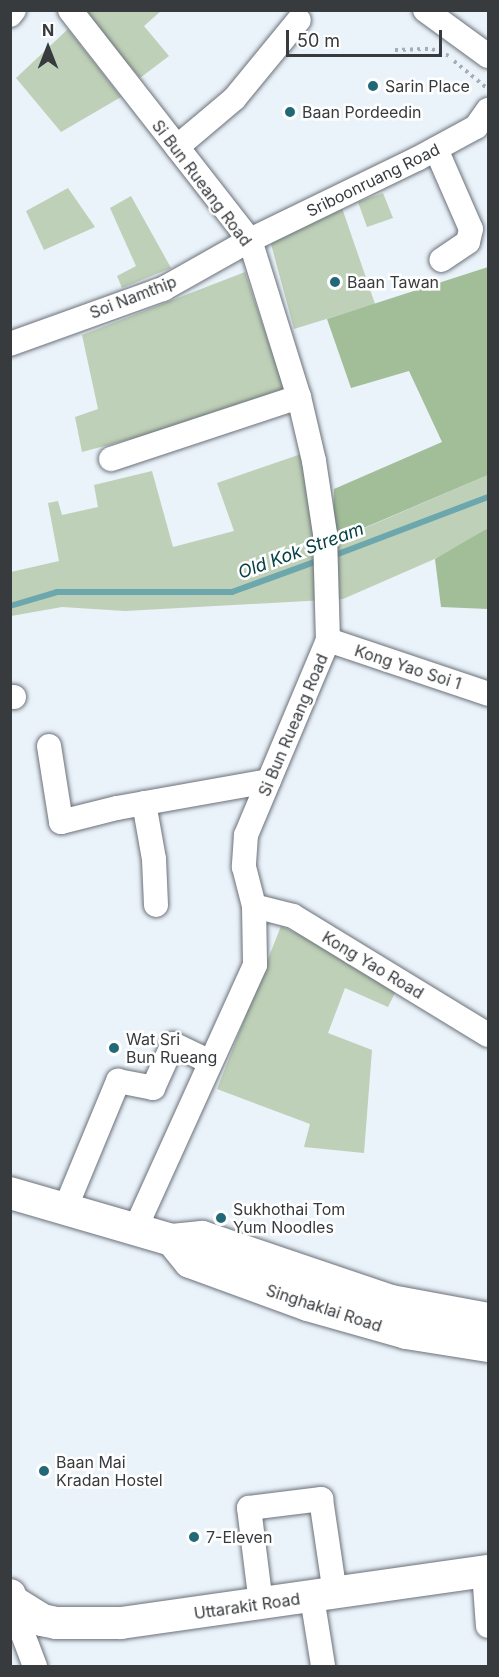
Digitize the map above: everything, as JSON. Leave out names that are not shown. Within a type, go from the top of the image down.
[{"type":"main road","name":"Singhaklai Road","points":[[10,1193],[172,1240],[202,1237],[391,1301],[489,1319]]},
{"type":"main road","name":"Singhaklai Road","points":[[172,1240],[190,1262],[308,1305],[406,1333],[489,1346]]},
{"type":"main road","name":"Uttarakit Road","points":[[11,1599],[42,1620],[92,1624],[121,1623],[486,1571]]},
{"type":"street","points":[[10,15],[14,10]]},
{"type":"street","name":"Si Bun Rueang Road","points":[[70,10],[250,240],[299,397],[314,461],[325,534],[328,640],[246,835],[244,867],[254,906],[255,965],[135,1229]]},
{"type":"street","points":[[425,10],[489,56]]},
{"type":"street","points":[[177,147],[234,99],[299,20]]},
{"type":"street","name":"Sriboonruang Road","points":[[250,240],[476,127],[489,110]]},
{"type":"street","points":[[436,148],[471,229],[468,242],[441,260]]},
{"type":"street","name":"Soi Namthip","points":[[10,344],[163,289],[250,240]]},
{"type":"street","points":[[111,459],[299,397]]},
{"type":"street","name":"Kong Yao Soi 1","points":[[328,640],[489,694]]},
{"type":"street","points":[[49,746],[61,822],[144,803],[269,781]]},
{"type":"street","points":[[144,803],[154,859],[156,905]]},
{"type":"street","name":"Kong Yao Road","points":[[254,906],[293,916],[489,1035]]},
{"type":"street","points":[[66,1209],[117,1080],[153,1088],[173,1044],[210,1062]]},
{"type":"street","points":[[261,1604],[249,1509],[321,1499],[324,1595],[323,1666]]},
{"type":"street","points":[[486,1571],[489,1626]]},
{"type":"street","points":[[11,1599],[36,1666]]},
{"type":"path","points":[[395,50],[432,49],[448,56],[489,89]]},
{"type":"green space","points":[[83,11],[161,11],[144,26],[169,56],[140,78]]},
{"type":"green space","points":[[68,29],[121,97],[61,132],[16,78]]},
{"type":"green space","points":[[68,188],[95,227],[44,250],[26,211]]},
{"type":"green space","points":[[383,193],[393,218],[367,227],[358,202]]},
{"type":"green space","points":[[131,196],[171,268],[122,288],[117,276],[136,266],[110,208]]},
{"type":"green space","points":[[342,208],[375,304],[294,329],[271,244],[280,233]]},
{"type":"green space","points":[[488,267],[488,475],[333,541],[334,489],[442,442],[409,371],[351,388],[327,319]]},
{"type":"green space","points":[[245,272],[287,397],[82,452],[75,417],[98,409],[82,335]]},
{"type":"green space","points":[[301,454],[325,545],[488,475],[488,528],[446,554],[343,599],[125,611],[62,607],[11,616],[11,572],[59,561],[48,503],[58,501],[62,515],[98,507],[94,485],[152,471],[173,547],[234,531],[217,483]]},
{"type":"green space","points":[[488,528],[488,609],[441,607],[435,559]]},
{"type":"green space","points":[[281,926],[335,951],[396,991],[388,1007],[345,988],[328,1033],[372,1050],[364,1153],[304,1147],[310,1124],[217,1089]]},
{"type":"waterway","name":"Old Kok Stream","points":[[330,557],[488,497]]},
{"type":"waterway","name":"Old Kok Stream","points":[[10,606],[57,592],[232,592],[320,560]]},
{"type":"place","name":"Sarin Place","points":[[373,86]]},
{"type":"place","name":"Baan Pordeedin","points":[[290,112]]},
{"type":"place","name":"Baan Tawan","points":[[335,282]]},
{"type":"place","name":"Wat Sri Bun Rueang","points":[[114,1048]]},
{"type":"place","name":"Sukhothai Tom Yum Noodles","points":[[221,1218]]},
{"type":"place","name":"Baan Mai Kradan Hostel","points":[[44,1471]]},
{"type":"place","name":"7-Eleven","points":[[194,1537]]}]
